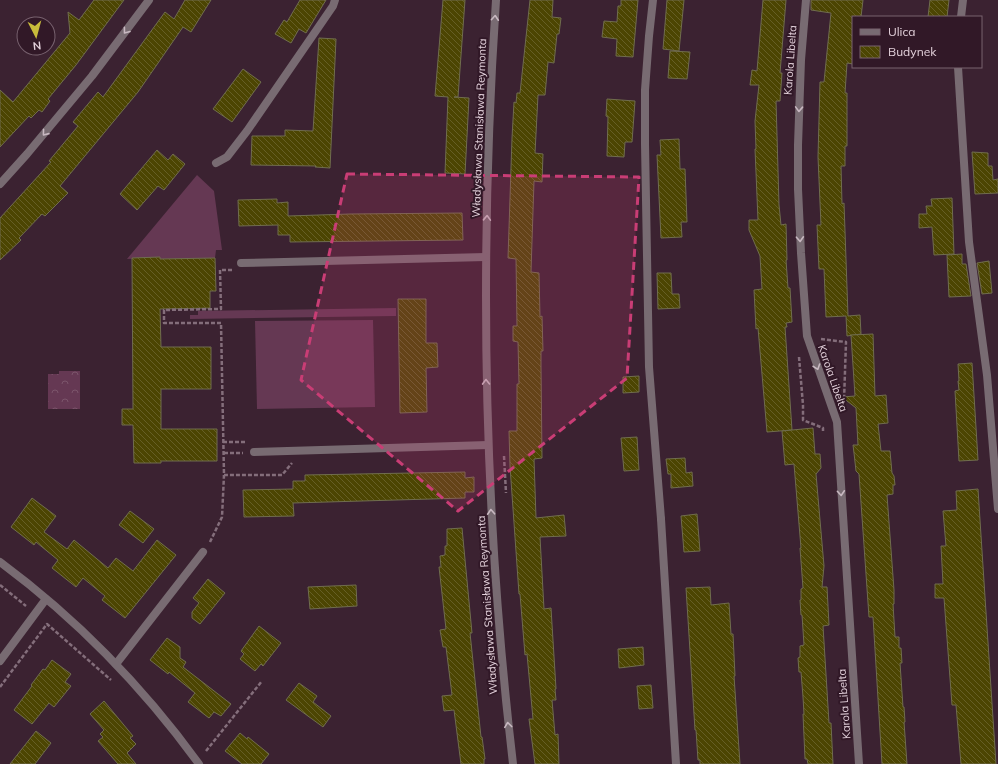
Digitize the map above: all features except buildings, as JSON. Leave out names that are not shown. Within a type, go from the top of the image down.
[{"type":"street","points":[[0,184],[92,76],[149,0]]},
{"type":"street","points":[[216,163],[227,157],[247,131],[333,6],[335,0]]},
{"type":"street","name":"Władysława Stanisława Reymonta","points":[[496,0],[490,94],[485,332],[488,445],[499,634],[513,764]]},
{"type":"street","points":[[653,0],[648,36],[645,144],[649,367],[661,520],[676,764]]},
{"type":"street","name":"Karola Libelta","points":[[806,0],[801,60],[798,130],[798,189],[801,253],[807,336],[837,422],[859,764]]},
{"type":"street","points":[[961,16],[963,0]]},
{"type":"street","points":[[958,68],[969,242],[987,375],[998,509]]},
{"type":"street","points":[[238,267],[486,257]]},
{"type":"street","points":[[254,452],[488,445]]},
{"type":"street","points":[[116,664],[203,552]]},
{"type":"street","points":[[0,562],[31,585],[116,664],[166,722],[199,764]]},
{"type":"street","points":[[0,661],[46,599]]},
{"type":"path","points":[[223,432],[221,322],[164,323],[164,310],[221,309],[220,270],[238,267]]},
{"type":"path","points":[[816,338],[846,342],[844,400]]},
{"type":"path","points":[[803,405],[803,420],[823,428],[824,436]]},
{"type":"path","points":[[504,450],[506,498]]},
{"type":"path","points":[[224,453],[254,452]]},
{"type":"path","points":[[203,552],[208,546],[222,517],[224,475]]},
{"type":"path","points":[[0,585],[27,606],[22,612]]},
{"type":"path","points":[[0,687],[48,624],[115,684]]},
{"type":"path","points":[[204,754],[262,681]]},
{"type":"highlighted area","points":[[347,174],[639,177],[627,378],[458,511],[301,380]]},
{"type":"green space","points":[[197,175],[214,191],[222,250],[216,250],[215,258],[160,259],[160,257],[127,259]]},
{"type":"green space","points":[[396,308],[396,316],[190,319],[190,315],[198,315],[198,311]]},
{"type":"green space","points":[[373,320],[375,407],[257,409],[255,321]]},
{"type":"green space","points":[[59,371],[80,371],[80,409],[48,409],[48,374],[59,374]]}]
